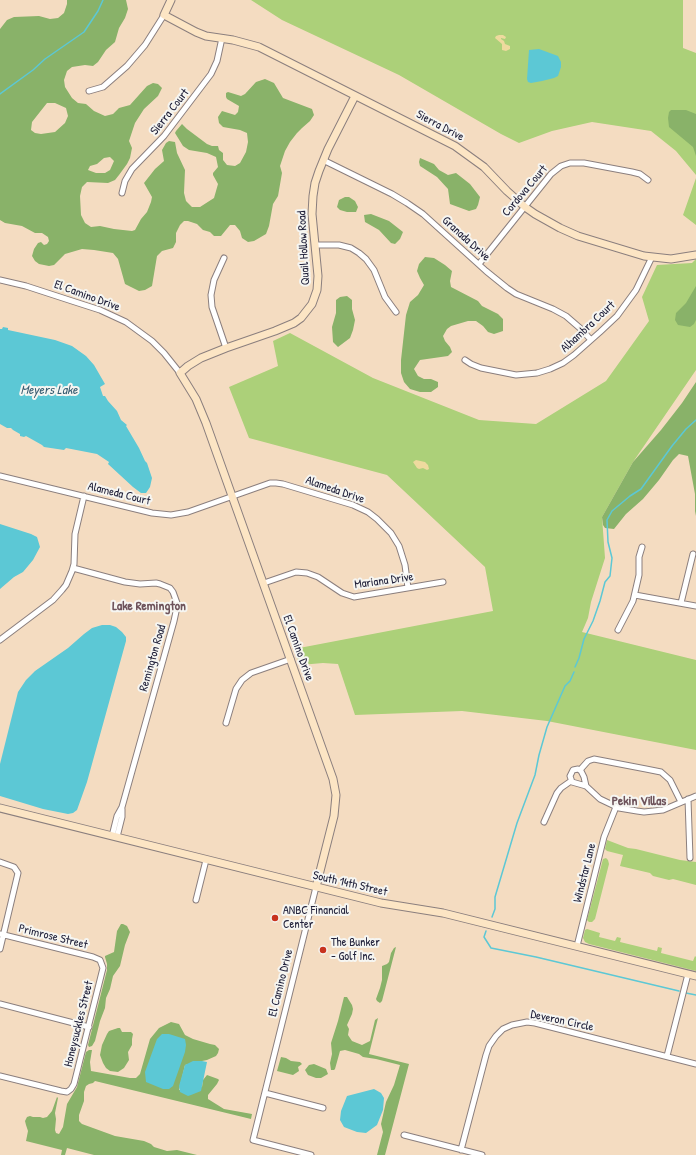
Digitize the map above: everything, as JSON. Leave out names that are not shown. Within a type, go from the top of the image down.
[{"type":"street","points":[[89,91],[103,87],[127,66],[145,45],[164,15],[171,0]]},
{"type":"street","name":"Sierra Drive","points":[[164,15],[200,34],[242,42],[259,47],[442,139],[484,167],[525,207],[544,220],[570,233],[652,258],[672,259],[696,255]]},
{"type":"street","name":"Sierra Court","points":[[122,193],[125,181],[132,169],[164,136],[211,74],[217,61],[222,38]]},
{"type":"street","name":"Quail Hollow Road","points":[[180,372],[197,360],[289,325],[301,318],[307,311],[314,299],[318,286],[312,214],[313,196],[317,177],[323,160],[355,96]]},
{"type":"street","name":"Granada Drive","points":[[323,160],[407,202],[423,214],[506,288],[526,299],[553,309],[566,316],[591,340]]},
{"type":"street","name":"Cordova Court","points":[[479,264],[551,174],[561,166],[570,163],[584,163],[640,174],[648,180]]},
{"type":"street","points":[[315,246],[339,245],[351,248],[359,253],[369,262],[374,270],[385,297],[396,312]]},
{"type":"street","points":[[224,258],[214,280],[210,295],[212,306],[226,348]]},
{"type":"street","name":"Alhambra Court","points":[[465,360],[481,368],[516,374],[545,370],[563,363],[612,322],[636,290],[652,258]]},
{"type":"street","name":"El Camino Drive","points":[[0,280],[26,286],[100,310],[126,322],[152,341],[180,372],[199,405],[332,774],[336,795],[334,816],[253,1140],[310,1155]]},
{"type":"street","name":"Alameda Court","points":[[0,476],[152,513],[171,515],[188,512],[232,496]]},
{"type":"street","name":"Alameda Drive","points":[[232,496],[270,483],[279,483],[359,507],[377,519],[394,538],[402,556],[408,588]]},
{"type":"street","points":[[0,640],[58,595],[66,585],[73,568],[75,534],[84,496]]},
{"type":"street","points":[[618,630],[629,611],[635,595],[639,575],[639,557],[642,547]]},
{"type":"street","points":[[681,603],[693,554]]},
{"type":"street","name":"Remington Road","points":[[73,568],[125,582],[140,584],[156,583],[166,586],[173,592],[178,607],[122,807],[117,816],[114,836]]},
{"type":"street","name":"Mariana Drive","points":[[264,584],[299,572],[314,575],[342,593],[350,596],[361,596],[443,582]]},
{"type":"street","points":[[635,595],[696,606]]},
{"type":"street","points":[[226,723],[236,689],[242,680],[251,673],[291,659]]},
{"type":"street","points":[[580,770],[588,761],[594,759],[661,772],[670,780],[681,802]]},
{"type":"street","points":[[571,781],[570,776],[573,770],[580,770]]},
{"type":"street","points":[[580,770],[583,774],[586,786]]},
{"type":"street","points":[[571,781],[575,784],[586,786],[600,799],[616,807],[627,810],[644,812],[663,810],[696,796]]},
{"type":"street","points":[[544,822],[557,793],[571,781]]},
{"type":"street","points":[[688,799],[690,858]]},
{"type":"street","name":"Windstar Lane","points":[[577,946],[607,830],[616,807]]},
{"type":"street","name":"South 14th Street","points":[[0,808],[381,903],[443,913],[696,976]]},
{"type":"street","points":[[196,900],[206,860]]},
{"type":"street","points":[[0,862],[13,866],[16,869],[18,876],[2,935],[0,949]]},
{"type":"street","name":"Primrose Street","points":[[2,935],[93,957],[101,961]]},
{"type":"street","name":"Honeysuckles Street","points":[[0,1076],[61,1092],[67,1092],[73,1087],[103,971],[101,961]]},
{"type":"street","points":[[667,1056],[688,974]]},
{"type":"street","points":[[0,1004],[89,1027]]},
{"type":"street","name":"Deveron Circle","points":[[461,1150],[489,1046],[496,1036],[504,1029],[512,1025],[527,1022],[535,1023],[696,1064]]},
{"type":"street","points":[[265,1093],[323,1108]]},
{"type":"street","points":[[404,1135],[482,1155]]},
{"type":"green space","points":[[67,0],[126,0],[128,9],[119,28],[115,42],[106,50],[98,62],[93,66],[85,65],[72,67],[67,71],[64,80],[65,87],[72,98],[78,103],[86,104],[94,111],[105,116],[113,114],[119,108],[130,105],[147,86],[153,83],[158,84],[162,88],[158,96],[144,109],[135,123],[129,141],[132,148],[130,158],[115,180],[108,183],[87,182],[82,187],[80,196],[81,215],[85,223],[91,227],[100,226],[114,229],[135,230],[147,212],[152,197],[144,183],[155,169],[164,161],[162,150],[169,141],[175,142],[177,153],[185,170],[184,193],[186,201],[192,207],[200,207],[214,198],[218,184],[213,175],[218,167],[216,157],[207,153],[189,150],[183,146],[175,133],[182,124],[207,144],[218,146],[219,150],[223,153],[223,160],[227,165],[235,166],[240,163],[246,152],[248,142],[247,133],[240,130],[223,127],[219,123],[218,117],[222,111],[235,115],[238,112],[239,106],[227,99],[226,93],[228,92],[241,96],[245,94],[256,82],[265,79],[274,83],[283,98],[312,109],[314,115],[310,121],[297,133],[285,151],[280,166],[282,173],[278,196],[273,204],[266,234],[254,241],[248,242],[242,238],[240,231],[235,225],[230,225],[221,236],[214,236],[210,232],[203,230],[197,224],[184,221],[176,233],[176,242],[173,248],[162,251],[157,256],[152,286],[145,290],[139,291],[125,284],[118,259],[113,253],[82,249],[65,254],[54,265],[49,266],[39,264],[35,261],[32,256],[34,249],[38,243],[41,242],[44,245],[47,244],[49,241],[48,237],[42,233],[35,233],[22,226],[5,223],[0,220],[0,29],[7,20],[14,17],[39,16],[50,19],[58,18],[64,13]],"holes":[[[47,103],[55,103],[66,108],[68,116],[65,123],[55,132],[41,134],[35,133],[31,130],[32,122]],[[110,157],[114,161],[110,170],[105,173],[96,173],[88,170],[90,166],[97,164],[104,158]]]},
{"type":"green space","points":[[251,0],[683,0],[683,48],[696,53],[696,175],[676,151],[651,131],[592,122],[552,131],[519,143],[399,75],[282,20]]},
{"type":"green space","points":[[671,110],[686,110],[696,114],[696,156],[693,147],[669,127],[668,118]]},
{"type":"green space","points":[[420,158],[434,164],[439,170],[448,175],[456,173],[470,184],[480,197],[476,209],[469,211],[450,204],[448,189],[437,177],[420,166]]},
{"type":"green space","points":[[696,178],[696,225],[683,215]]},
{"type":"green space","points":[[349,197],[355,201],[358,207],[356,212],[347,212],[340,210],[337,207],[339,200]]},
{"type":"green space","points":[[371,214],[389,221],[403,232],[400,239],[395,244],[391,243],[379,230],[365,222],[364,215]]},
{"type":"green space","points":[[425,257],[434,258],[452,271],[450,281],[451,287],[478,301],[482,306],[498,314],[503,319],[503,331],[494,334],[488,332],[476,321],[468,321],[451,326],[447,329],[443,336],[452,352],[448,356],[420,360],[414,369],[418,376],[438,382],[438,387],[431,392],[420,392],[410,389],[404,382],[401,373],[406,315],[410,302],[418,295],[424,285],[417,271],[419,264]]},
{"type":"green space","points":[[696,259],[696,370],[633,462],[602,517],[605,558],[591,602],[588,618],[582,632],[696,660],[696,750],[547,721],[462,711],[355,715],[338,664],[323,663],[300,665],[294,649],[493,611],[485,567],[387,475],[249,438],[229,387],[278,366],[273,341],[290,333],[373,378],[479,420],[536,424],[606,381],[649,321],[642,297],[657,265],[692,263]]},
{"type":"green space","points":[[696,286],[696,320],[690,327],[678,325],[675,320],[676,313],[686,303]]},
{"type":"green space","points":[[347,296],[352,300],[352,309],[355,320],[350,338],[338,347],[333,342],[332,327],[336,313],[336,300],[340,297]]},
{"type":"green space","points":[[696,382],[696,516],[695,494],[688,456],[679,454],[643,499],[626,514],[614,529],[605,528],[602,517],[633,462],[661,430]]},
{"type":"green space","points":[[607,840],[628,848],[680,860],[696,862],[696,885],[653,876],[650,873],[620,866],[623,855],[607,851],[605,849]]},
{"type":"green space","points":[[606,858],[609,864],[595,919],[592,922],[589,922],[587,920],[603,859]]},
{"type":"green space","points":[[121,924],[127,926],[130,932],[120,966],[113,976],[95,1041],[92,1046],[89,1047],[88,1045],[107,970],[105,956],[114,952],[117,931]]},
{"type":"green space","points":[[587,929],[600,933],[599,937],[615,941],[617,937],[621,938],[620,942],[657,951],[658,947],[662,948],[661,953],[693,961],[695,956],[696,971],[589,944],[585,942],[583,938],[585,930]]},
{"type":"green space","points":[[396,947],[382,1001],[380,1003],[376,999],[382,980],[382,966],[389,962],[391,953]]},
{"type":"green space","points":[[344,997],[347,997],[353,1009],[347,1025],[349,1029],[348,1035],[352,1041],[362,1045],[370,1041],[375,1020],[378,1018],[369,1054],[409,1064],[385,1155],[377,1155],[383,1132],[381,1124],[386,1102],[394,1085],[400,1065],[363,1057],[359,1054],[345,1050],[340,1051],[335,1069],[331,1070],[331,1043]]},
{"type":"green space","points":[[171,1022],[179,1024],[185,1035],[193,1039],[215,1045],[219,1049],[216,1056],[207,1060],[185,1065],[179,1090],[202,1087],[203,1080],[207,1075],[218,1079],[217,1084],[208,1095],[208,1099],[224,1109],[252,1114],[251,1119],[95,1081],[86,1086],[84,1092],[84,1101],[79,1115],[79,1121],[82,1124],[115,1136],[144,1141],[154,1147],[167,1151],[177,1150],[197,1155],[94,1155],[67,1148],[65,1155],[61,1155],[62,1150],[26,1141],[28,1131],[25,1121],[27,1117],[47,1117],[52,1111],[57,1097],[55,1130],[56,1133],[59,1134],[63,1127],[67,1104],[77,1087],[86,1052],[92,1050],[90,1062],[91,1071],[136,1078],[140,1074],[150,1039],[159,1028]]},
{"type":"green space","points":[[120,1028],[122,1032],[131,1032],[133,1034],[132,1045],[128,1052],[129,1060],[124,1068],[118,1072],[110,1071],[106,1068],[100,1055],[102,1045],[109,1031]]},
{"type":"green space","points":[[281,1057],[291,1061],[300,1062],[302,1064],[298,1067],[299,1071],[293,1075],[277,1071]]},
{"type":"green space","points":[[314,1064],[326,1069],[328,1074],[321,1078],[308,1075],[305,1070],[309,1065]]},
{"type":"sand","points":[[499,35],[506,37],[505,39],[501,39],[505,44],[510,46],[510,49],[506,51],[502,50],[502,44],[495,38]]},
{"type":"sand","points":[[416,460],[425,462],[429,469],[417,468],[413,462]]},
{"type":"water","points":[[539,49],[558,56],[561,62],[561,67],[558,76],[531,83],[528,82],[527,79],[529,50]]},
{"type":"water","name":"Meyers Lake","points":[[3,327],[8,328],[8,330],[55,340],[72,346],[86,356],[94,365],[105,384],[100,387],[103,396],[105,396],[117,411],[121,420],[127,425],[126,426],[147,463],[152,478],[150,487],[146,493],[141,493],[133,487],[108,464],[109,462],[97,454],[66,448],[64,450],[44,447],[26,436],[20,436],[20,434],[11,428],[7,428],[0,424],[0,329]]},
{"type":"water","points":[[0,524],[37,537],[40,547],[33,560],[23,572],[14,577],[0,589]]},
{"type":"water","points":[[102,625],[116,627],[126,637],[126,641],[87,782],[77,810],[68,814],[43,809],[0,796],[0,764],[18,692],[26,680],[35,671],[68,648],[92,628]]},
{"type":"water","points":[[162,1034],[169,1034],[185,1039],[186,1045],[173,1086],[169,1089],[163,1089],[146,1082],[145,1072],[157,1039]]},
{"type":"water","points":[[193,1061],[207,1062],[201,1091],[188,1096],[180,1092],[179,1086],[185,1065]]},
{"type":"water","points":[[374,1089],[381,1093],[384,1098],[383,1110],[377,1125],[366,1133],[357,1132],[344,1127],[340,1120],[341,1111],[347,1096]]},
{"type":"waterway","points":[[0,94],[33,70],[45,59],[84,32],[98,11],[103,0]]},
{"type":"waterway","points":[[575,667],[584,639],[593,621],[605,582],[610,576],[612,558],[608,542],[607,520],[612,511],[641,489],[672,446],[686,429],[696,420]]},
{"type":"waterway","points":[[492,917],[495,909],[495,897],[517,823],[535,775],[547,727],[565,686],[570,681],[574,672]]},
{"type":"waterway","points":[[486,931],[484,937],[491,948],[536,957],[679,991]]},
{"type":"waterway","points":[[686,993],[696,995]]},
{"type":"place","name":"ANBC Financial Center","points":[[275,918]]},
{"type":"place","name":"The Bunker - Golf Inc.","points":[[323,950]]},
{"type":"district","name":"Lake Remington","points":[[149,607]]},
{"type":"district","name":"Pekin Villas","points":[[639,802]]}]
